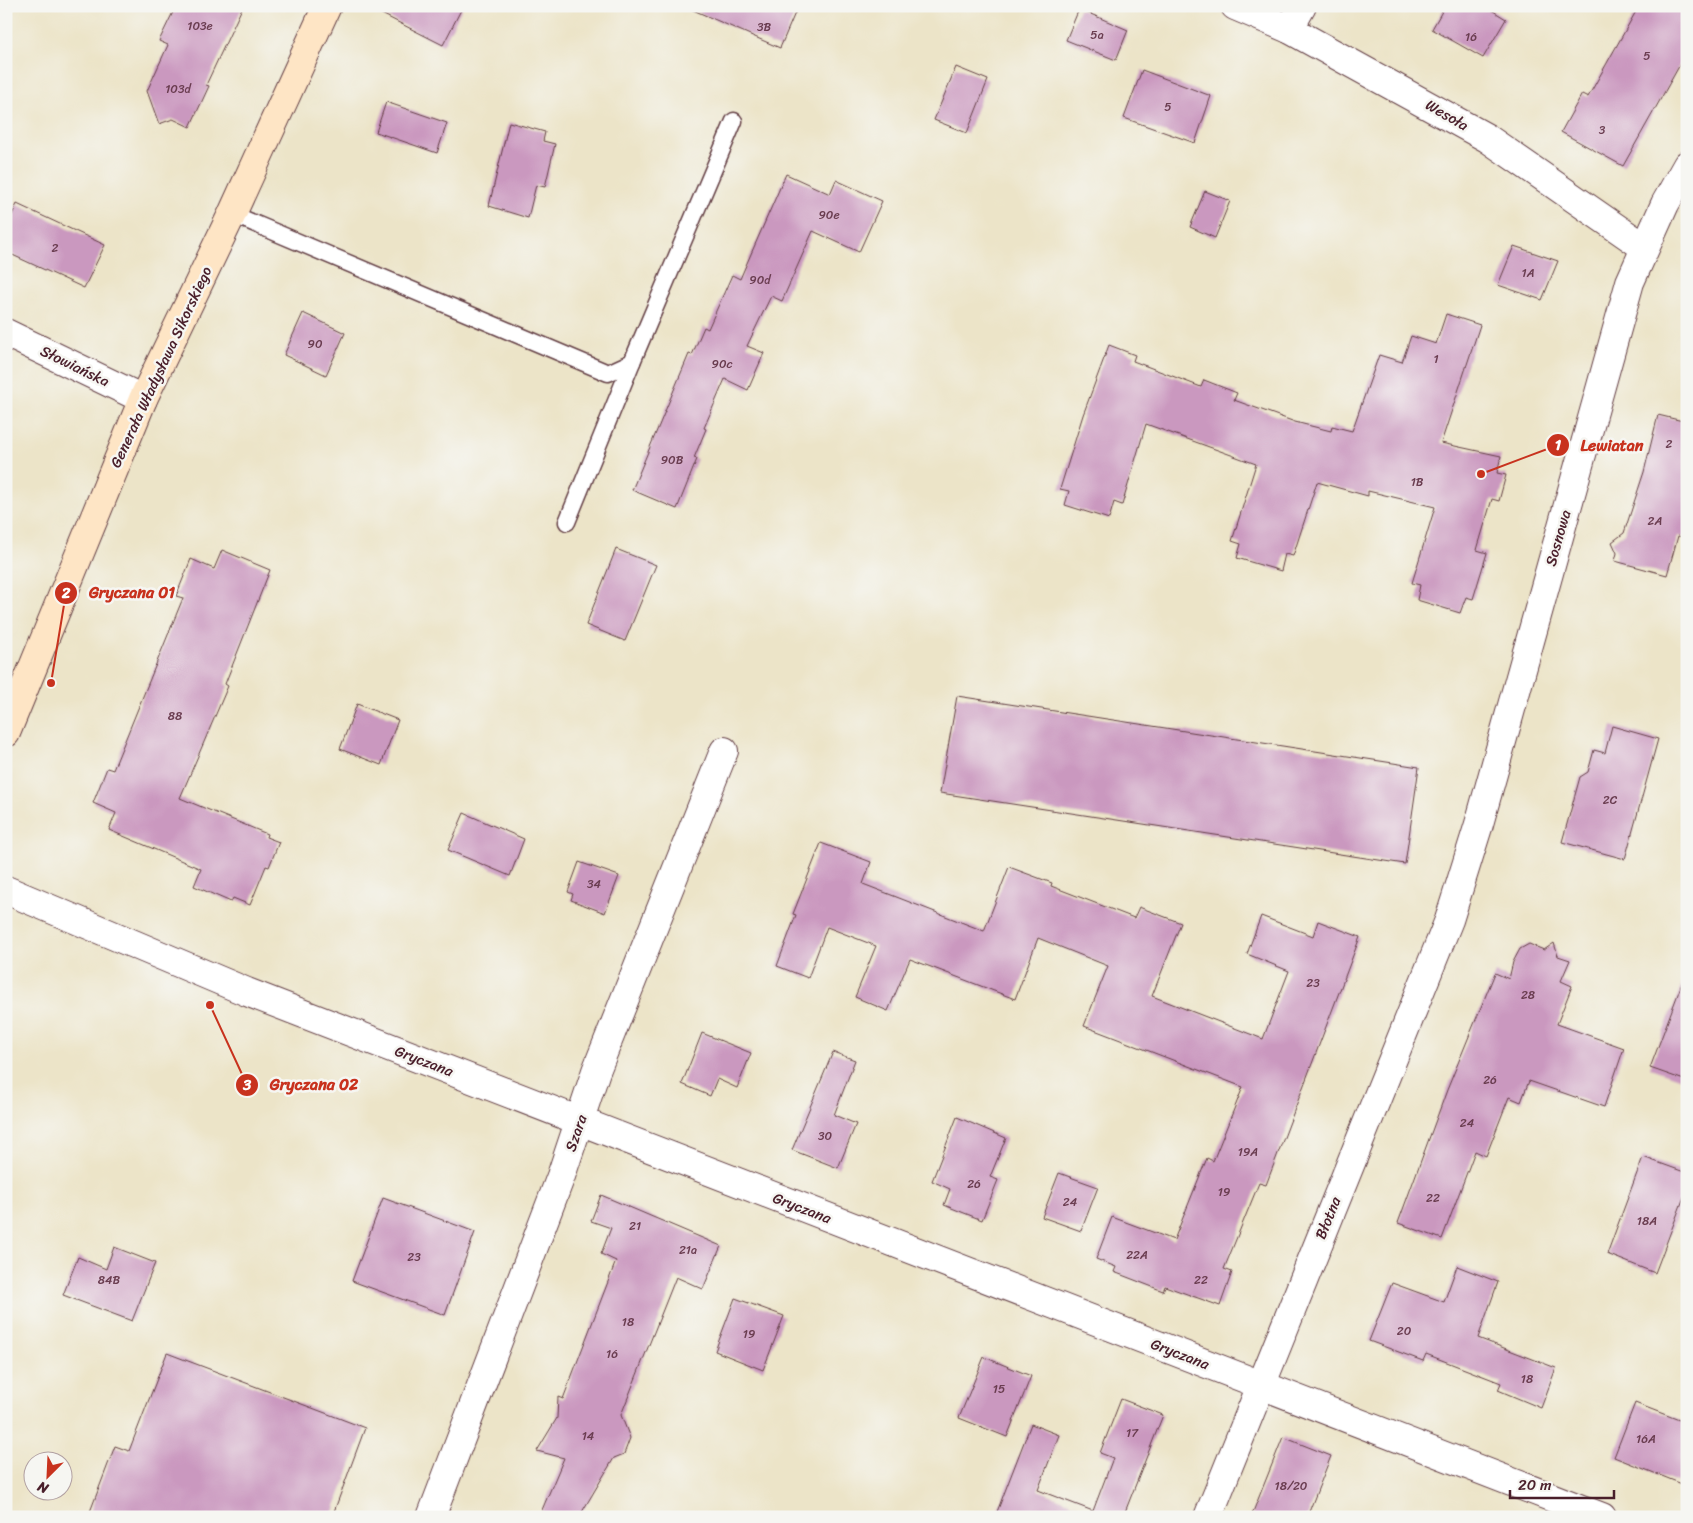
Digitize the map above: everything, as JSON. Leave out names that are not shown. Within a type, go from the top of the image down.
[{"type":"street","name":"Generała Władysława Sikorskiego","points":[[6,732],[143,399],[232,214],[327,6]]},
{"type":"street","name":"Wesoła","points":[[1235,6],[1295,18],[1487,138],[1644,247]]},
{"type":"street","name":"Sosnowa","points":[[1449,920],[1479,824],[1630,282],[1644,247],[1687,165]]},
{"type":"street","name":"Słowiańska","points":[[6,333],[143,399]]},
{"type":"street","name":"Szara","points":[[432,1517],[580,1122],[596,1071],[724,751]]},
{"type":"street","name":"Gryczana","points":[[6,890],[246,992],[1602,1517]]},
{"type":"street","name":"Błotna","points":[[1208,1517],[1449,920]]},
{"type":"lane","points":[[567,522],[632,362],[734,121]]},
{"type":"lane","points":[[232,214],[608,373],[632,362]]},
{"type":"building","points":[[176,6],[243,6],[206,85],[209,86],[190,127],[173,119],[159,124],[147,91],[168,45],[159,41]]},
{"type":"building","points":[[366,6],[463,6],[443,45]]},
{"type":"building","points":[[684,6],[798,6],[780,48]]},
{"type":"building","points":[[1445,6],[1485,6],[1506,19],[1483,58],[1432,29]]},
{"type":"building","points":[[1639,6],[1687,6],[1687,52],[1623,166],[1561,132],[1582,94],[1588,97]]},
{"type":"building","points":[[1079,9],[1128,30],[1116,60],[1066,40]]},
{"type":"building","points":[[956,67],[988,80],[967,133],[934,120]]},
{"type":"building","points":[[1142,70],[1211,96],[1195,143],[1124,118]]},
{"type":"building","points":[[386,102],[447,123],[437,153],[376,132]]},
{"type":"building","points":[[509,122],[545,132],[543,141],[555,144],[545,187],[536,185],[528,218],[489,206]]},
{"type":"building","points":[[786,174],[830,194],[836,180],[882,201],[859,252],[813,231],[782,301],[771,296],[747,346],[764,353],[748,390],[725,379],[704,428],[706,429],[694,458],[697,459],[677,509],[632,490],[689,354],[692,355],[704,327],[708,329],[732,275],[740,279]]},
{"type":"building","points":[[1205,191],[1230,201],[1215,238],[1190,227]]},
{"type":"building","points":[[17,204],[105,245],[84,288],[6,252],[6,228]]},
{"type":"building","points":[[1514,246],[1558,261],[1542,300],[1498,285]]},
{"type":"building","points":[[303,313],[345,333],[326,375],[284,355]]},
{"type":"building","points":[[1446,314],[1480,325],[1441,443],[1501,456],[1497,473],[1506,475],[1499,501],[1492,499],[1477,550],[1487,553],[1473,599],[1466,597],[1460,613],[1417,600],[1420,585],[1412,583],[1435,507],[1368,491],[1368,496],[1317,482],[1293,556],[1285,554],[1281,571],[1237,558],[1241,544],[1232,541],[1256,464],[1146,424],[1122,505],[1114,502],[1109,519],[1065,505],[1069,491],[1060,489],[1083,415],[1109,345],[1135,355],[1133,361],[1201,387],[1204,380],[1237,393],[1234,400],[1295,422],[1331,431],[1332,426],[1352,431],[1379,355],[1402,362],[1411,336],[1436,344]]},
{"type":"building","points":[[1658,415],[1687,422],[1687,538],[1678,536],[1667,575],[1615,561],[1617,553],[1612,542],[1624,533],[1644,472]]},
{"type":"building","points":[[616,549],[656,565],[625,641],[586,625]]},
{"type":"building","points":[[222,550],[270,570],[225,684],[228,686],[180,798],[267,834],[266,837],[279,842],[269,867],[266,866],[250,905],[233,898],[231,902],[194,886],[201,869],[109,830],[116,813],[93,803],[107,768],[113,770],[183,598],[176,596],[191,559],[214,569]]},
{"type":"building","points":[[957,696],[1419,767],[1405,864],[940,793]]},
{"type":"building","points":[[357,704],[398,720],[381,765],[340,749]]},
{"type":"building","points":[[1612,726],[1658,739],[1625,859],[1562,842],[1580,777],[1588,772],[1594,750],[1605,753]]},
{"type":"building","points":[[464,813],[524,839],[510,876],[448,850]]},
{"type":"building","points":[[821,843],[871,862],[863,884],[984,931],[1009,867],[1052,883],[1051,886],[1134,918],[1139,907],[1181,923],[1152,996],[1263,1039],[1289,971],[1247,954],[1261,916],[1313,936],[1318,921],[1360,937],[1266,1185],[1259,1183],[1224,1269],[1232,1272],[1220,1306],[1165,1286],[1163,1291],[1114,1272],[1116,1267],[1096,1259],[1112,1217],[1174,1240],[1207,1158],[1213,1161],[1243,1087],[1084,1026],[1108,966],[1038,938],[1015,999],[910,959],[888,1011],[855,997],[876,946],[827,927],[808,978],[777,966],[796,915],[793,914]]},
{"type":"building","points":[[579,862],[619,876],[605,913],[571,900],[573,894],[568,892]]},
{"type":"building","points":[[1554,943],[1558,956],[1570,960],[1561,981],[1572,986],[1557,1024],[1624,1048],[1604,1107],[1529,1081],[1521,1102],[1509,1097],[1486,1156],[1475,1151],[1442,1239],[1398,1223],[1447,1090],[1495,973],[1509,979],[1513,962],[1520,949],[1529,944],[1544,950]]},
{"type":"building","points":[[1684,978],[1687,978],[1687,1081],[1650,1068]]},
{"type":"building","points":[[702,1033],[751,1053],[737,1088],[717,1079],[710,1096],[682,1084]]},
{"type":"building","points":[[833,1052],[855,1060],[834,1115],[856,1124],[838,1168],[792,1150]]},
{"type":"building","points":[[957,1117],[1006,1138],[990,1177],[998,1180],[982,1220],[944,1205],[950,1189],[932,1181]]},
{"type":"building","points":[[1643,1157],[1687,1173],[1687,1189],[1655,1273],[1607,1254]]},
{"type":"building","points":[[1059,1173],[1098,1187],[1081,1231],[1042,1217]]},
{"type":"building","points":[[601,1195],[721,1246],[703,1289],[676,1277],[621,1415],[630,1438],[624,1454],[614,1458],[579,1517],[539,1517],[564,1458],[537,1451],[557,1418],[558,1397],[563,1399],[616,1261],[601,1254],[611,1228],[591,1221]]},
{"type":"building","points":[[383,1198],[475,1232],[445,1315],[352,1281]]},
{"type":"building","points":[[114,1247],[155,1263],[132,1321],[63,1295],[78,1257],[106,1269]]},
{"type":"building","points":[[1457,1266],[1498,1282],[1478,1338],[1556,1368],[1541,1408],[1498,1390],[1501,1383],[1426,1354],[1423,1361],[1369,1341],[1392,1283],[1444,1302]]},
{"type":"building","points":[[735,1298],[784,1316],[763,1370],[715,1351]]},
{"type":"building","points":[[167,1353],[365,1428],[332,1517],[88,1517],[115,1446],[129,1451]]},
{"type":"building","points":[[984,1357],[1031,1376],[1007,1437],[959,1418]]},
{"type":"building","points":[[1121,1399],[1163,1415],[1123,1517],[995,1517],[1031,1424],[1059,1435],[1038,1490],[1093,1511],[1113,1458],[1100,1453]]},
{"type":"building","points":[[1635,1403],[1687,1423],[1687,1486],[1614,1457]]},
{"type":"building","points":[[1283,1437],[1331,1456],[1307,1517],[1251,1517]]},
{"type":"place","name":"Lewiatan","points":[[1481,474]]},
{"type":"place","name":"Gryczana 01","points":[[51,683]]},
{"type":"place","name":"Gryczana 02","points":[[210,1005]]}]
